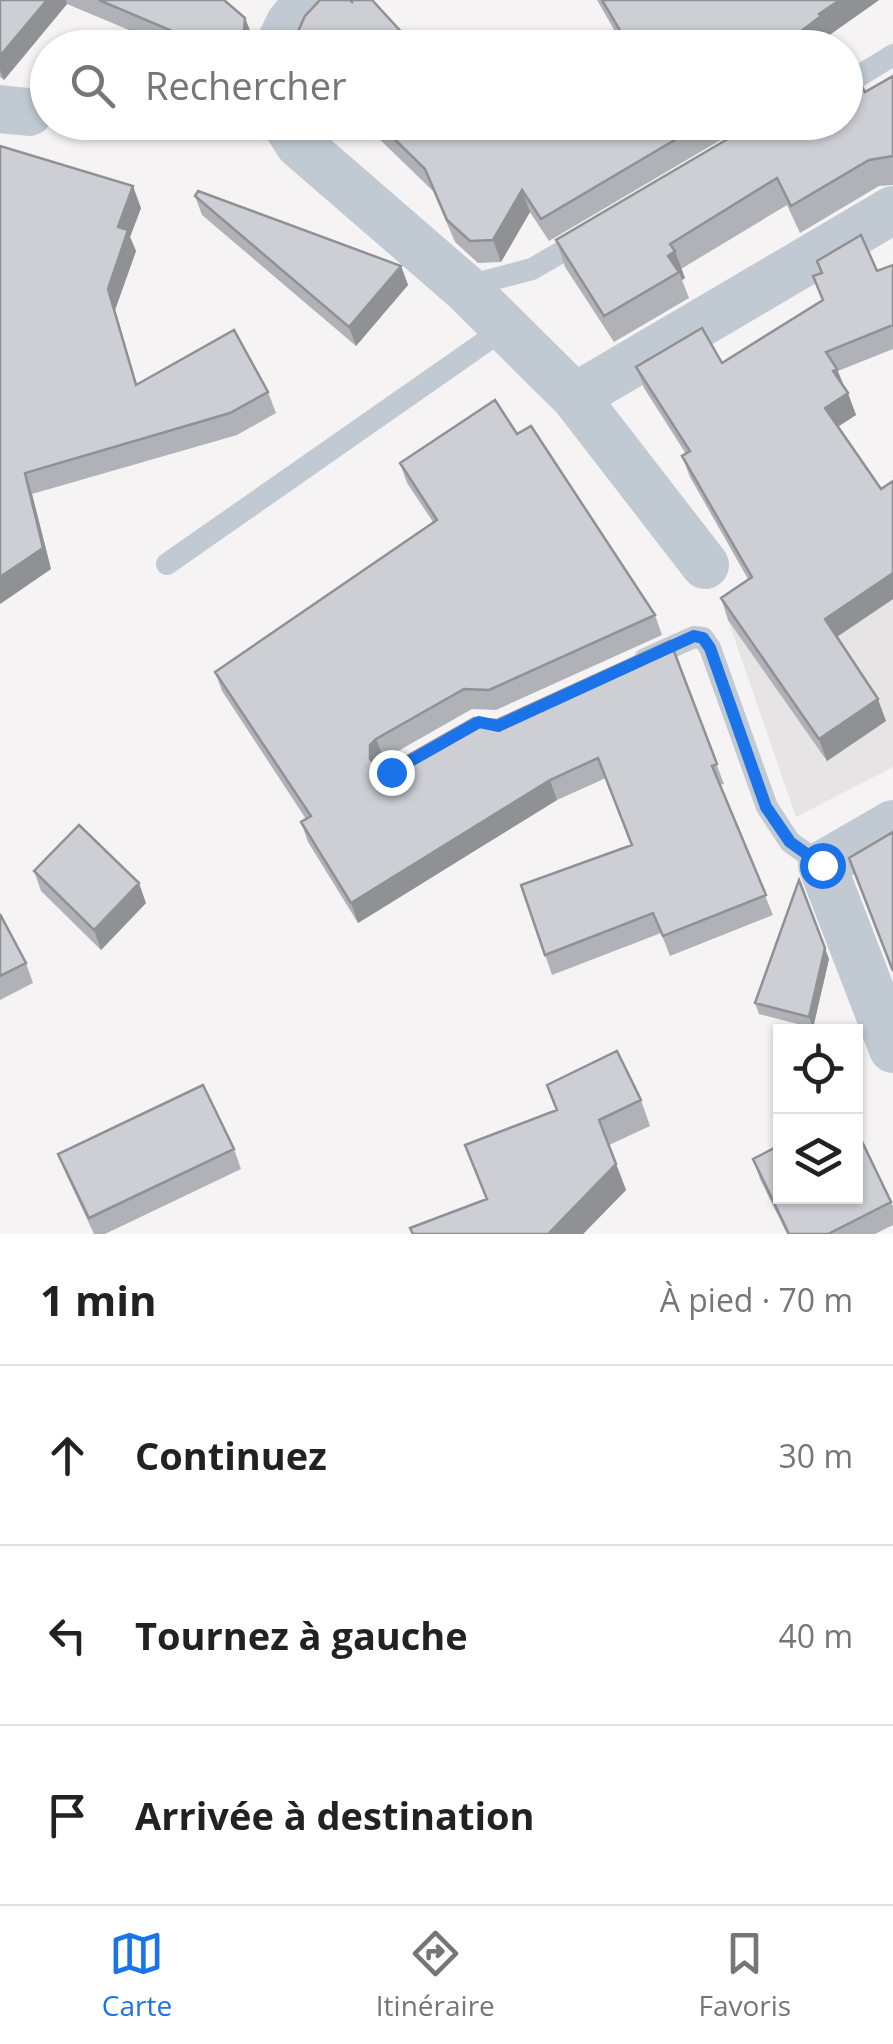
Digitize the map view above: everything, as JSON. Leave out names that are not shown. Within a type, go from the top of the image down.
[{"type":"street","points":[[287,30],[309,0]]},
{"type":"street","points":[[297,140],[464,286],[575,397],[705,564]]},
{"type":"street","points":[[575,397],[893,210]]},
{"type":"street","points":[[893,824],[822,865],[893,1048]]},
{"type":"lane","points":[[863,74],[893,55]]},
{"type":"lane","points":[[464,286],[532,270],[599,230]]},
{"type":"lane","points":[[166,564],[505,328]]},
{"type":"lane","points":[[622,669],[694,636],[703,638],[710,648],[766,807],[790,842],[822,865]]},
{"type":"shaded area","points":[[893,505],[893,767],[796,817],[728,620]]},
{"type":"building","points":[[0,0],[47,0],[0,56]]},
{"type":"building","points":[[99,0],[224,0],[245,18],[244,30],[170,30]]},
{"type":"building","points":[[320,0],[372,0],[400,30],[299,30]]},
{"type":"building","points":[[602,0],[840,0],[803,30],[620,30]]},
{"type":"building","points":[[893,76],[893,156],[869,160],[791,206],[777,178],[670,244],[675,251],[668,256],[679,272],[604,316],[556,240],[726,140],[863,140],[863,88],[865,92]]},
{"type":"building","points":[[395,140],[675,140],[541,219],[522,190],[493,240],[470,241],[447,220],[425,169]]},
{"type":"building","points":[[0,146],[133,186],[118,227],[128,230],[108,289],[136,385],[234,330],[268,392],[230,413],[25,473],[43,548],[0,577]]},
{"type":"building","points":[[198,191],[401,266],[349,327],[195,196]]},
{"type":"building","points":[[861,235],[877,271],[893,265],[893,325],[826,352],[848,393],[825,408],[881,489],[893,481],[893,573],[825,619],[878,699],[819,739],[721,598],[752,577],[682,456],[690,451],[636,367],[702,328],[722,363],[823,300],[813,276],[822,273],[817,261]]},
{"type":"building","points":[[495,400],[517,434],[531,426],[655,615],[489,690],[464,689],[376,739],[370,745],[370,759],[377,766],[391,765],[474,718],[497,720],[670,641],[717,764],[712,766],[766,895],[663,936],[653,913],[545,955],[521,885],[632,845],[598,758],[550,780],[351,903],[301,822],[311,816],[215,672],[437,520],[400,463]]},
{"type":"building","points":[[79,825],[139,883],[94,930],[34,871]]},
{"type":"building","points":[[893,832],[893,971],[849,858]]},
{"type":"building","points":[[799,880],[825,948],[809,1017],[755,1003]]},
{"type":"building","points":[[0,914],[26,963],[0,976]]},
{"type":"building","points":[[617,1051],[641,1100],[599,1120],[616,1164],[548,1234],[413,1234],[410,1228],[487,1199],[465,1145],[557,1110],[547,1085]]},
{"type":"building","points":[[203,1085],[234,1149],[89,1218],[58,1154]]},
{"type":"building","points":[[863,1144],[891,1202],[828,1234],[789,1234],[775,1204],[863,1204]]},
{"type":"building","points":[[773,1149],[773,1201],[753,1159]]},
{"type":"route","points":[[391,772],[479,722],[498,726],[694,636],[703,638],[710,648],[766,807],[790,842],[822,865]]}]
